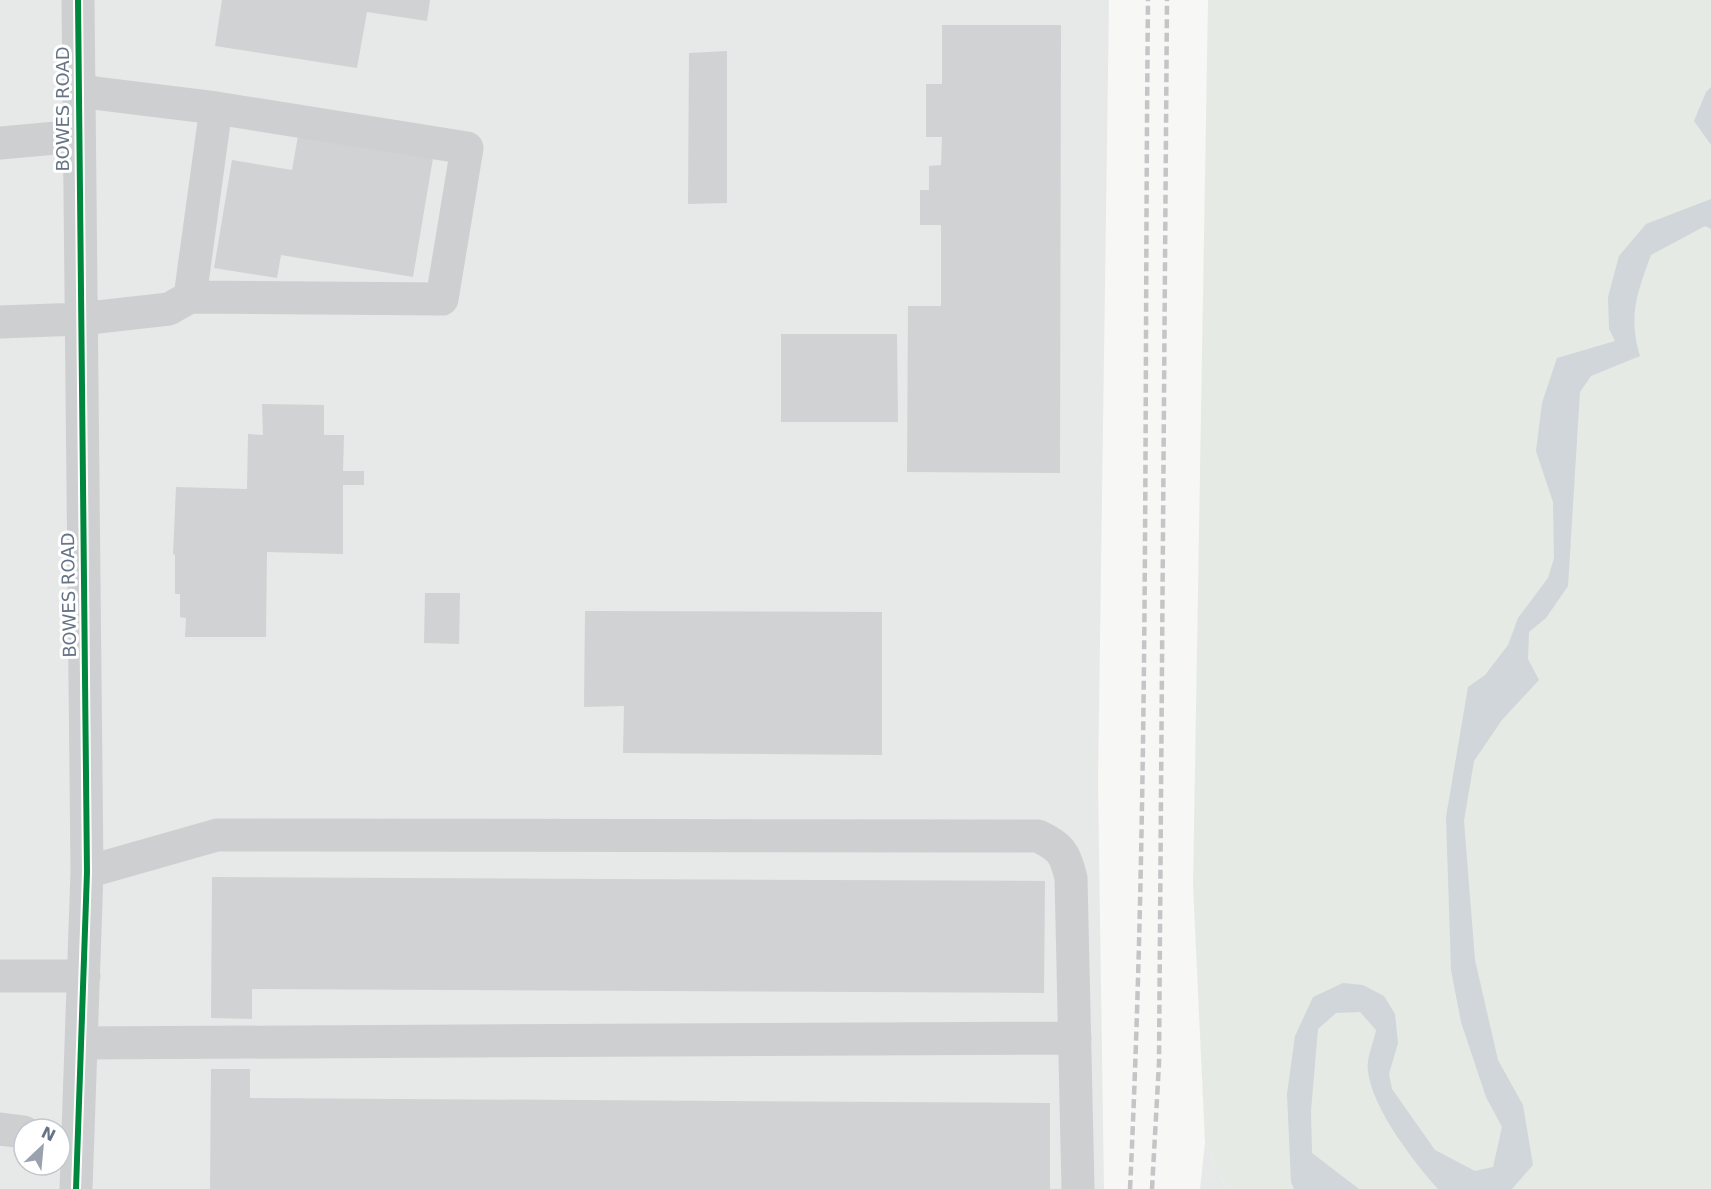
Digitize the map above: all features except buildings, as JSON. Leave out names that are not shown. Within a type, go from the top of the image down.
[{"type":"street","name":"BOWES ROAD","points":[[71,1117],[81,1043],[87,872],[78,0]]},
{"type":"street","points":[[0,322],[80,319],[169,309],[190,297],[442,299],[467,148],[216,108],[78,91]]},
{"type":"street","points":[[190,297],[216,108]]},
{"type":"street","points":[[0,144],[78,136]]},
{"type":"street","points":[[87,872],[217,835],[1038,836],[1056,844],[1067,859],[1071,878],[1078,1189]]},
{"type":"street","points":[[0,975],[84,976]]},
{"type":"street","points":[[81,1043],[1075,1038]]},
{"type":"street","name":"BOWES ROAD","points":[[72,1159],[76,1189]]},
{"type":"shaded area","points":[[0,0],[1109,0],[1098,784],[1104,1189],[0,1189]]},
{"type":"shaded area","points":[[1208,0],[1711,0],[1711,1189],[1226,1189],[1205,1142],[1193,886]]},
{"type":"shaded area","points":[[1711,87],[1711,145],[1694,121],[1706,92]]},
{"type":"shaded area","points":[[1711,199],[1711,229],[1705,226],[1651,255],[1636,305],[1636,342],[1640,356],[1591,376],[1580,392],[1568,586],[1546,618],[1529,632],[1528,659],[1539,680],[1502,720],[1474,761],[1464,821],[1475,960],[1498,1060],[1523,1105],[1533,1165],[1512,1189],[1438,1189],[1395,1133],[1371,1086],[1368,1066],[1376,1030],[1360,1012],[1336,1013],[1318,1029],[1311,1111],[1312,1153],[1359,1189],[1294,1189],[1291,1182],[1287,1094],[1295,1036],[1313,997],[1343,983],[1363,985],[1384,996],[1395,1014],[1398,1043],[1389,1074],[1392,1089],[1435,1150],[1475,1171],[1493,1167],[1502,1127],[1486,1097],[1461,1022],[1451,970],[1446,817],[1468,687],[1485,675],[1508,645],[1518,618],[1548,578],[1554,558],[1553,502],[1536,451],[1542,403],[1557,358],[1615,341],[1609,329],[1608,297],[1619,256],[1646,224]]},
{"type":"shaded area","points":[[1205,1142],[1226,1189],[1200,1189]]},
{"type":"railway","points":[[1130,1189],[1143,743],[1148,0]]},
{"type":"railway","points":[[1152,1189],[1159,1063],[1167,0]]},
{"type":"cycle path","points":[[76,1189],[87,872],[78,0]]}]
